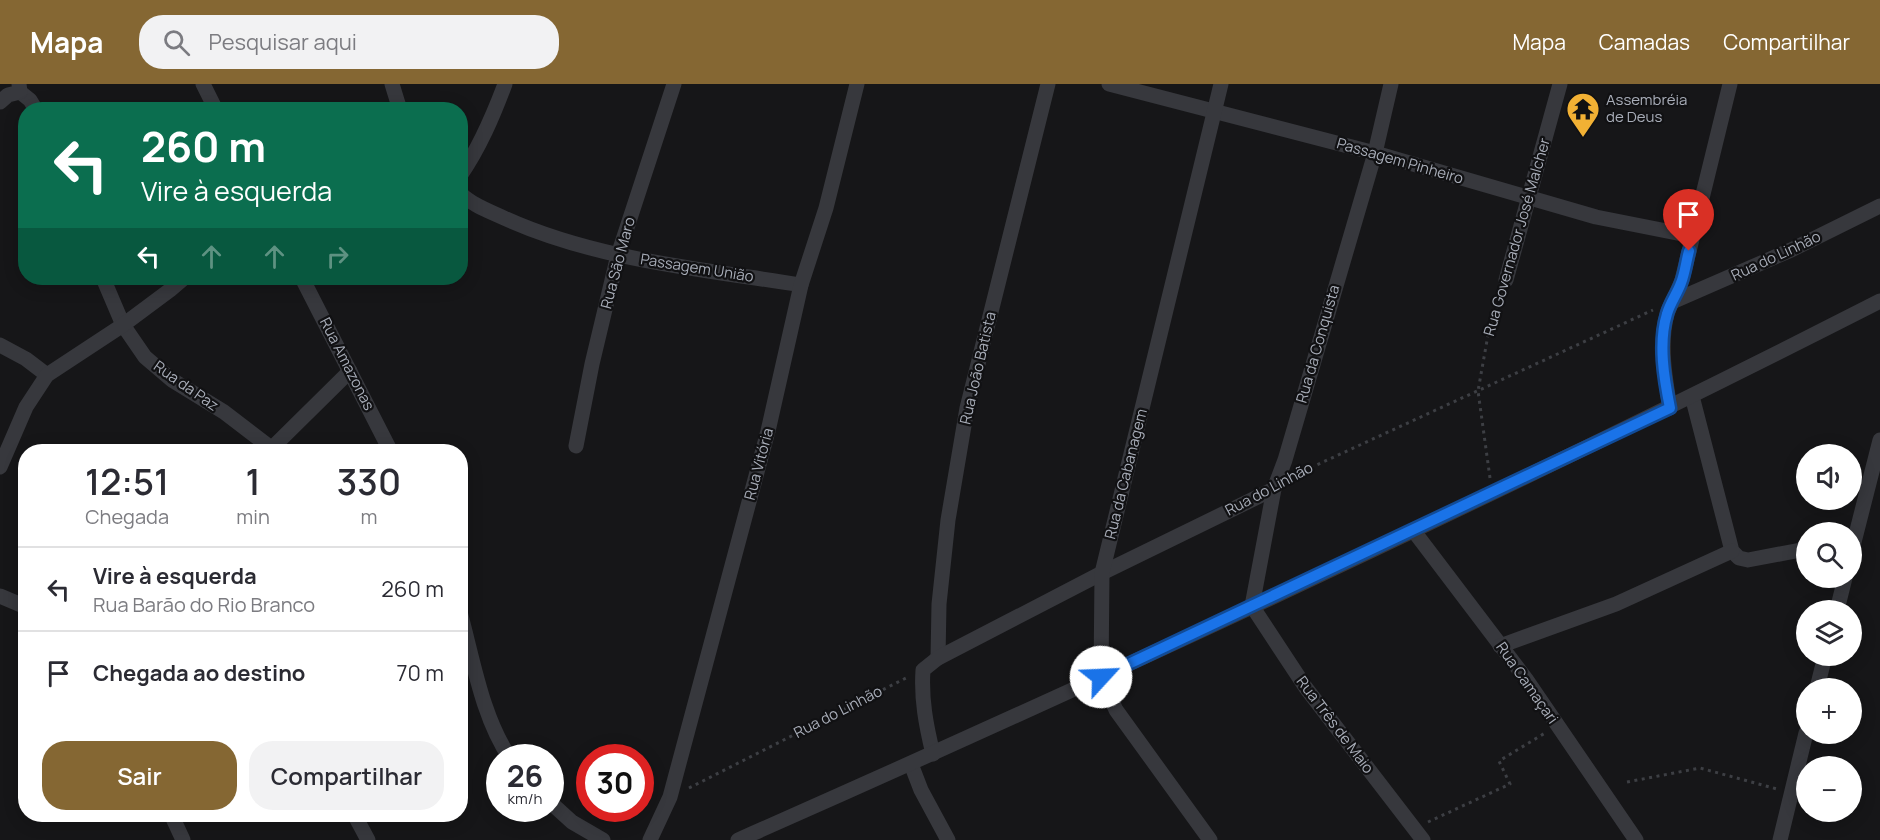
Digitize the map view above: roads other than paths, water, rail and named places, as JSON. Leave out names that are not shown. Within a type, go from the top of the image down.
[{"type":"street","points":[[203,84],[212,102]]},
{"type":"street","points":[[392,84],[398,102]]},
{"type":"street","points":[[468,164],[488,127],[506,84]]},
{"type":"street","name":"Rua São Maro","points":[[576,446],[592,363],[618,255],[674,84]]},
{"type":"street","name":"Rua Vitória","points":[[650,840],[670,797],[768,431],[801,285],[826,208],[857,84]]},
{"type":"street","name":"Rua João Batista","points":[[938,658],[939,603],[948,520],[967,408],[1048,84]]},
{"type":"street","name":"Passagem Pinheiro","points":[[1110,84],[1375,153],[1596,217],[1692,236]]},
{"type":"street","name":"Rua da Cabanagem","points":[[1209,840],[1116,710],[1101,677],[1102,573],[1221,84]]},
{"type":"street","name":"Rua da Conquista","points":[[1252,606],[1274,489],[1285,460],[1375,153],[1392,84]]},
{"type":"street","name":"Rua Governador José Malcher","points":[[1506,280],[1560,84]]},
{"type":"street","points":[[1670,408],[1664,376],[1663,344],[1668,312],[1682,280],[1730,84]]},
{"type":"street","points":[[0,102],[19,88],[31,102]]},
{"type":"street","name":"Passagem União","points":[[468,199],[536,231],[575,244],[618,255],[801,285]]},
{"type":"street","name":"Rua do Linhão","points":[[1674,301],[1791,250],[1880,206]]},
{"type":"street","name":"Rua da Paz","points":[[105,285],[123,326],[145,357],[172,380],[224,412],[263,444]]},
{"type":"street","points":[[0,467],[26,407],[47,375],[123,326],[176,285]]},
{"type":"street","name":"Rua Amazonas","points":[[306,285],[387,444]]},
{"type":"street","points":[[738,840],[933,754],[1252,606],[1670,408],[1880,301]]},
{"type":"street","points":[[0,345],[26,359],[47,375]]},
{"type":"street","points":[[276,444],[350,371]]},
{"type":"street","points":[[1692,396],[1732,551],[1739,558],[1748,560],[1796,551]]},
{"type":"street","points":[[1858,522],[1880,440]]},
{"type":"street","name":"Rua do Linhão","points":[[933,754],[925,720],[923,670],[938,658],[1102,573],[1274,489]]},
{"type":"street","name":"Rua Camaçari","points":[[1413,530],[1526,679],[1636,840]]},
{"type":"street","points":[[1500,646],[1616,604],[1732,551]]},
{"type":"street","points":[[0,596],[18,604]]},
{"type":"street","name":"Rua Três de Maio","points":[[1252,606],[1306,688],[1418,834]]},
{"type":"street","points":[[468,641],[488,714],[502,744]]},
{"type":"street","points":[[1780,840],[1803,744]]},
{"type":"street","points":[[911,764],[921,790],[948,840]]},
{"type":"street","points":[[564,815],[603,840]]},
{"type":"street","points":[[175,822],[183,840]]},
{"type":"street","points":[[358,822],[368,840]]},
{"type":"place","name":"Assembréia de Deus","points":[[1583,138]]}]
